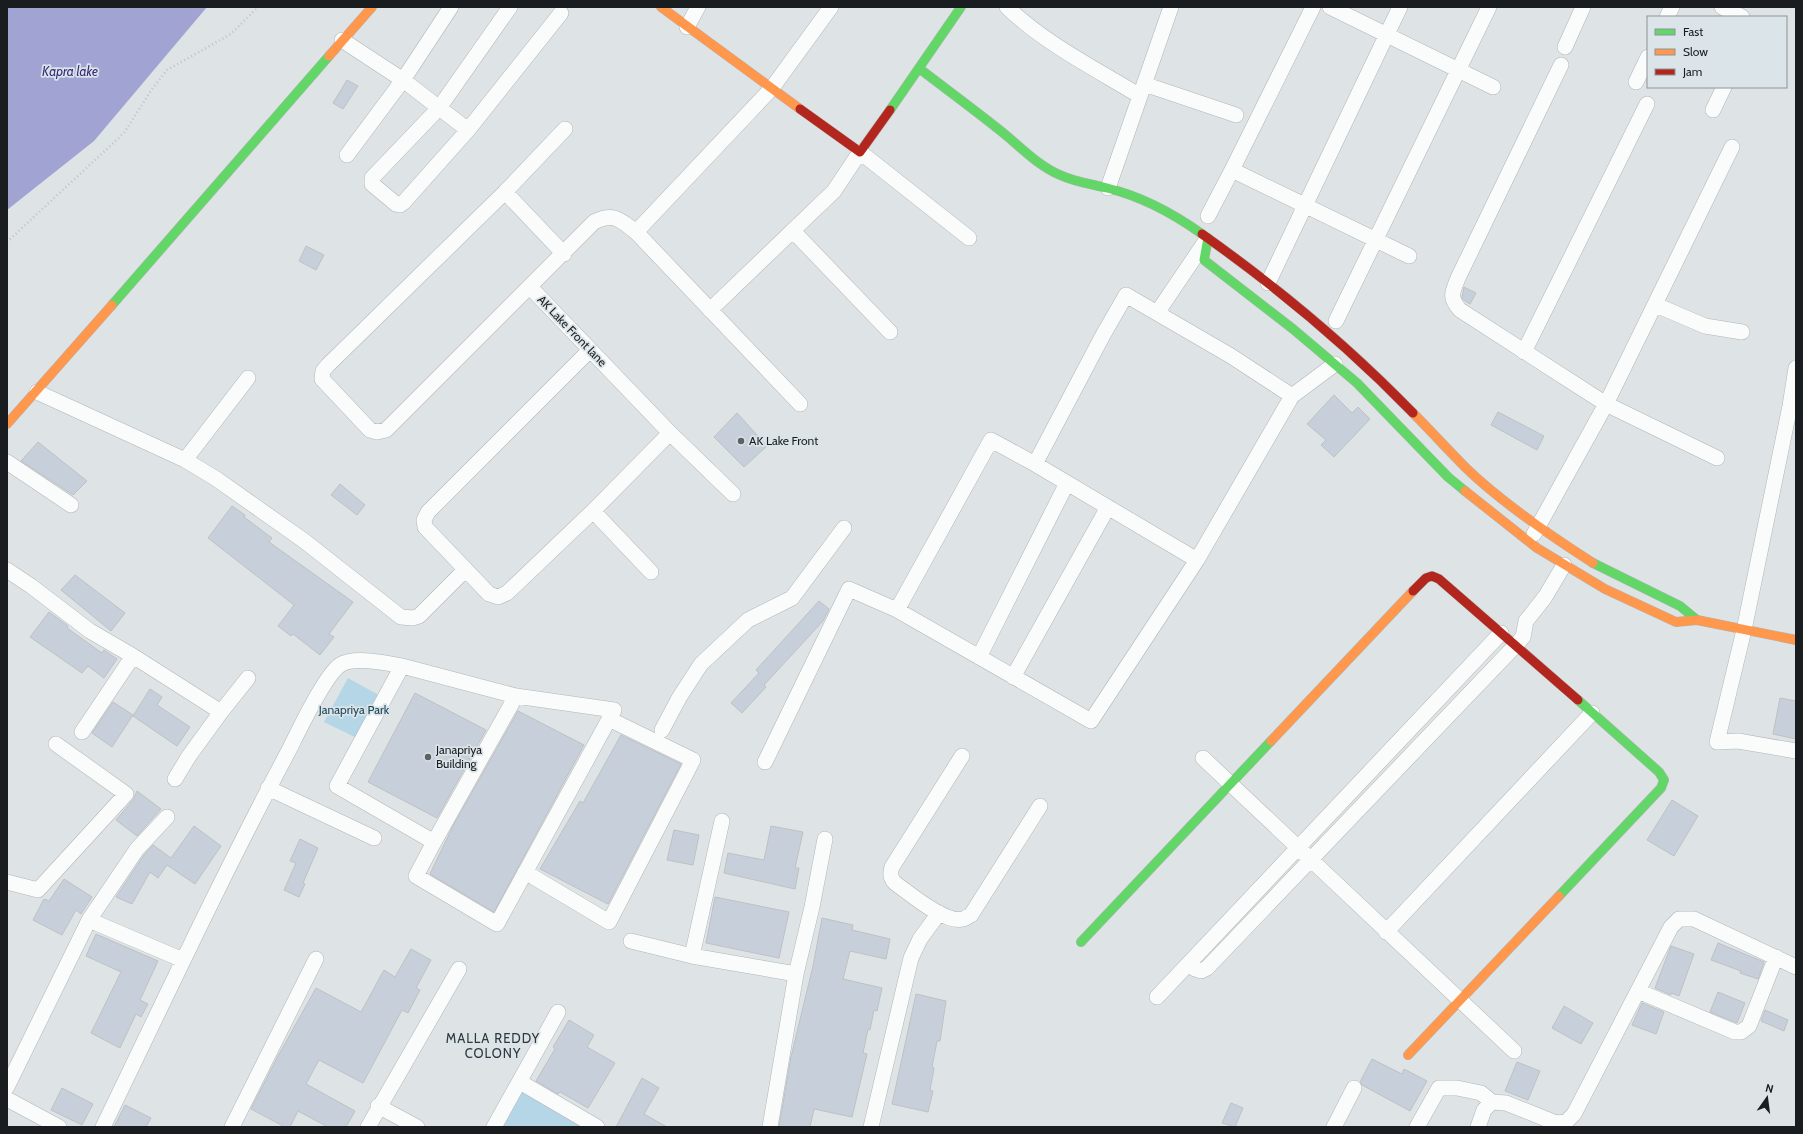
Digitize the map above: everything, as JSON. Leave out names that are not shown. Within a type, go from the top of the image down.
[{"type":"street","points":[[7,424],[37,392],[372,7]]},
{"type":"street","points":[[347,155],[403,80],[451,7]]},
{"type":"street","points":[[510,7],[439,108],[372,178],[372,184],[396,204],[400,205],[404,202],[468,130],[561,13]]},
{"type":"street","points":[[660,7],[860,152],[969,238]]},
{"type":"street","points":[[687,27],[698,7]]},
{"type":"street","points":[[636,232],[772,88],[831,7]]},
{"type":"street","points":[[710,310],[834,191],[860,152],[920,69],[961,7]]},
{"type":"street","points":[[1007,7],[1021,21],[1051,41],[1142,90],[1236,115]]},
{"type":"street","points":[[1108,188],[1171,7]]},
{"type":"street","points":[[1208,216],[1313,7]]},
{"type":"street","points":[[1330,7],[1493,88]]},
{"type":"street","points":[[1268,284],[1304,205],[1400,7]]},
{"type":"street","points":[[1336,320],[1489,7]]},
{"type":"street","points":[[1565,47],[1583,7]]},
{"type":"street","points":[[1668,16],[1672,7]]},
{"type":"street","points":[[1722,7],[1740,16]]},
{"type":"street","points":[[342,40],[403,80],[468,130]]},
{"type":"street","points":[[1636,82],[1647,59]]},
{"type":"street","points":[[1561,65],[1458,278],[1452,293],[1453,302],[1460,310],[1606,404],[1717,458]]},
{"type":"street","points":[[920,69],[998,128],[1041,164],[1066,177],[1108,188],[1152,205],[1175,216],[1208,238],[1268,284],[1374,373],[1467,469],[1519,512],[1563,544],[1598,566],[1680,606],[1697,620]]},
{"type":"street","points":[[1713,110],[1724,88]]},
{"type":"street","points":[[1524,352],[1647,104]]},
{"type":"street","points":[[530,287],[386,430],[378,432],[370,430],[322,379],[323,372],[328,365],[504,192],[565,129]]},
{"type":"street","points":[[1529,543],[1606,404],[1656,305],[1732,147]]},
{"type":"street","points":[[1232,170],[1409,256]]},
{"type":"street","points":[[504,192],[564,254]]},
{"type":"street","name":"AK Lake Front lane","points":[[733,494],[670,433],[530,287],[594,222],[605,216],[617,218],[636,232],[800,404]]},
{"type":"street","points":[[793,231],[890,332]]},
{"type":"street","points":[[1157,313],[1208,238]]},
{"type":"street","points":[[1208,238],[1204,260],[1335,364],[1374,399],[1448,476],[1529,543],[1605,589],[1651,612],[1676,622],[1697,620],[1796,640]]},
{"type":"street","points":[[1035,464],[1103,335],[1126,295],[1232,356],[1292,396]]},
{"type":"street","points":[[1656,305],[1705,326],[1742,332]]},
{"type":"street","points":[[590,350],[428,512],[424,520],[425,527],[465,570],[489,594],[498,597],[507,593],[593,511],[670,433]]},
{"type":"street","points":[[766,762],[849,589],[898,610],[1091,721],[1197,560],[1292,396],[1335,364],[1348,352]]},
{"type":"street","points":[[1796,368],[1790,406],[1744,630],[1717,742],[1738,741],[1796,751]]},
{"type":"street","points":[[185,460],[248,378]]},
{"type":"street","points":[[37,392],[185,460],[215,478],[303,540],[401,617],[413,618],[419,616],[465,570]]},
{"type":"street","points":[[898,610],[991,440],[1035,464],[1197,560]]},
{"type":"street","points":[[7,462],[71,505]]},
{"type":"street","points":[[979,657],[1067,483]]},
{"type":"street","points":[[1013,677],[1108,507]]},
{"type":"street","points":[[593,511],[651,572]]},
{"type":"street","points":[[662,730],[679,698],[701,664],[748,620],[792,598],[844,528]]},
{"type":"street","points":[[1189,964],[1195,969],[1201,971],[1207,968],[1515,646],[1522,637],[1526,621],[1545,597],[1564,565]]},
{"type":"street","points":[[10,572],[90,631],[133,656],[220,712]]},
{"type":"street","points":[[1081,942],[1426,578],[1432,576],[1439,579],[1502,633],[1658,772],[1664,780],[1662,788],[1408,1055]]},
{"type":"street","points":[[1157,997],[1502,633],[1512,625],[1526,621]]},
{"type":"street","points":[[82,732],[133,656]]},
{"type":"street","points":[[103,1127],[268,788],[333,671],[341,664],[352,661],[383,662],[516,696],[614,710],[497,924],[416,876],[516,696]]},
{"type":"street","points":[[402,666],[337,786],[434,842]]},
{"type":"street","points":[[175,779],[189,756],[220,712],[248,678]]},
{"type":"street","points":[[1386,932],[1592,713]]},
{"type":"street","points":[[525,872],[609,922],[693,760],[609,719]]},
{"type":"street","points":[[7,882],[38,890],[126,794],[56,744]]},
{"type":"street","points":[[962,756],[892,867],[891,873],[892,879],[895,883],[938,913],[962,920],[971,915],[1040,806]]},
{"type":"street","points":[[1203,758],[1514,1052]]},
{"type":"street","points":[[268,788],[374,838]]},
{"type":"street","points":[[7,1087],[89,920],[137,849],[167,818]]},
{"type":"street","points":[[692,956],[722,821]]},
{"type":"street","points":[[770,1127],[796,974],[812,907],[825,839]]},
{"type":"street","points":[[870,1127],[911,958],[920,939],[938,913]]},
{"type":"street","points":[[1418,1127],[1439,1088],[1458,1088],[1481,1094],[1492,1102],[1506,1103],[1556,1123],[1566,1122],[1574,1114],[1671,927],[1679,919],[1694,919],[1776,957],[1796,968]]},
{"type":"street","points":[[89,920],[183,960]]},
{"type":"street","points":[[631,942],[692,956],[796,974]]},
{"type":"street","points":[[1638,991],[1735,1032],[1741,1032],[1749,1026],[1776,957]]},
{"type":"street","points":[[232,1127],[316,959]]},
{"type":"street","points":[[368,1127],[378,1106],[459,968]]},
{"type":"street","points":[[494,1127],[558,1012]]},
{"type":"street","points":[[520,1082],[596,1127]]},
{"type":"street","points":[[1334,1127],[1354,1088]]},
{"type":"street","points":[[7,1099],[59,1127]]},
{"type":"street","points":[[1478,1127],[1484,1110],[1492,1102]]},
{"type":"street","points":[[378,1106],[417,1127]]},
{"type":"path","points":[[7,242],[124,133],[150,92],[167,70],[231,34],[258,7]]},
{"type":"green space","name":"Janapriya Park","points":[[348,678],[384,698],[361,740],[324,722]]},
{"type":"green space","points":[[522,1089],[586,1127],[500,1127]]},
{"type":"water","name":"Kapra lake","points":[[7,7],[207,7],[94,141],[7,210]]},
{"type":"building","points":[[347,80],[358,86],[343,109],[333,103]]},
{"type":"building","points":[[306,246],[324,255],[316,270],[299,261]]},
{"type":"building","points":[[1464,287],[1476,293],[1470,304],[1462,298]]},
{"type":"building","points":[[1334,395],[1352,413],[1358,407],[1370,419],[1334,457],[1321,445],[1326,440],[1307,424]]},
{"type":"building","points":[[1498,412],[1544,436],[1537,450],[1491,425]]},
{"type":"building","name":"AK Lake Front","points":[[737,413],[767,446],[744,467],[714,437]]},
{"type":"building","points":[[38,442],[87,481],[73,495],[21,461]]},
{"type":"building","points":[[340,484],[365,505],[357,515],[331,495]]},
{"type":"building","points":[[232,506],[272,538],[269,542],[353,602],[329,634],[334,637],[320,655],[293,634],[291,636],[278,626],[294,605],[208,538]]},
{"type":"building","points":[[75,575],[125,613],[111,631],[61,590]]},
{"type":"building","points":[[819,601],[829,609],[823,621],[764,685],[766,687],[742,713],[731,703],[759,673],[756,670]]},
{"type":"building","points":[[49,612],[68,626],[67,628],[102,653],[104,650],[117,659],[104,678],[88,666],[82,673],[30,637]]},
{"type":"building","points":[[150,689],[162,697],[157,705],[190,727],[177,746],[133,716]]},
{"type":"building","name":"Janapriya Building","points":[[415,693],[486,730],[437,818],[368,782]]},
{"type":"building","points":[[1780,698],[1796,701],[1796,739],[1773,734]]},
{"type":"building","points":[[113,702],[133,715],[112,747],[92,733]]},
{"type":"building","points":[[518,711],[584,745],[494,912],[430,874],[453,826]]},
{"type":"building","points":[[621,735],[681,764],[608,904],[540,869],[580,801],[583,803]]},
{"type":"building","points":[[137,791],[161,809],[137,836],[116,820],[133,800]]},
{"type":"building","points":[[1672,800],[1698,816],[1674,856],[1647,840]]},
{"type":"building","points":[[194,826],[221,846],[195,884],[167,865],[158,878],[150,872],[132,904],[116,897],[144,855],[153,845],[171,858]]},
{"type":"building","points":[[771,826],[803,832],[795,868],[799,868],[795,889],[724,873],[728,853],[764,860]]},
{"type":"building","points":[[674,830],[699,835],[693,865],[667,860]]},
{"type":"building","points":[[300,839],[318,848],[303,883],[305,884],[299,897],[284,890],[296,863],[290,861]]},
{"type":"building","points":[[64,879],[92,897],[81,914],[76,910],[62,935],[33,920],[44,899],[49,901]]},
{"type":"building","points":[[715,897],[789,912],[779,958],[706,943]]},
{"type":"building","points":[[822,918],[853,925],[852,930],[890,939],[886,959],[850,951],[843,979],[882,988],[877,1011],[874,1010],[870,1030],[868,1029],[863,1053],[867,1054],[852,1117],[814,1109],[810,1127],[779,1127],[791,1057],[813,966]]},
{"type":"building","points":[[96,934],[158,961],[140,1000],[148,1004],[141,1017],[136,1014],[120,1048],[91,1033],[121,972],[86,956]]},
{"type":"building","points":[[1718,943],[1764,962],[1758,979],[1711,960]]},
{"type":"building","points":[[1671,946],[1694,954],[1679,996],[1671,993],[1671,995],[1655,988]]},
{"type":"building","points":[[411,949],[431,960],[416,988],[420,990],[408,1013],[402,1010],[363,1083],[319,1060],[306,1084],[355,1111],[346,1127],[328,1127],[298,1111],[290,1127],[285,1127],[251,1109],[278,1056],[316,988],[361,1012],[384,970],[395,977]]},
{"type":"building","points":[[1718,992],[1745,1003],[1737,1023],[1710,1012]]},
{"type":"building","points":[[916,994],[946,1001],[940,1041],[937,1041],[932,1067],[934,1068],[930,1090],[933,1091],[928,1112],[892,1104]]},
{"type":"building","points":[[1642,1003],[1664,1012],[1656,1034],[1632,1025]]},
{"type":"building","points":[[1564,1006],[1593,1023],[1581,1044],[1552,1028]]},
{"type":"building","points":[[1765,1010],[1788,1020],[1784,1031],[1761,1021]]},
{"type":"building","points":[[569,1020],[594,1035],[587,1047],[615,1063],[588,1108],[560,1092],[558,1094],[536,1081],[555,1049],[553,1047]]},
{"type":"building","points":[[1372,1059],[1402,1074],[1404,1069],[1427,1081],[1410,1111],[1362,1085],[1360,1082]]},
{"type":"building","points":[[1517,1062],[1540,1071],[1528,1100],[1505,1091]]},
{"type":"building","points":[[642,1078],[659,1088],[644,1114],[667,1127],[616,1127]]},
{"type":"building","points":[[62,1088],[93,1104],[82,1125],[51,1110]]},
{"type":"building","points":[[1231,1103],[1243,1108],[1235,1127],[1222,1123]]},
{"type":"building","points":[[125,1105],[151,1118],[146,1127],[114,1127]]},
{"type":"traffic: fast","points":[[890,110],[961,7]]},
{"type":"traffic: fast","points":[[112,305],[329,56]]},
{"type":"traffic: fast","points":[[920,69],[1051,171],[1083,183],[1119,191],[1156,206],[1202,234]]},
{"type":"traffic: fast","points":[[1208,238],[1204,260],[1293,329],[1357,383],[1448,477],[1465,491]]},
{"type":"traffic: fast","points":[[1593,563],[1680,606],[1697,620]]},
{"type":"traffic: fast","points":[[1559,896],[1661,788],[1664,780],[1659,772],[1578,700]]},
{"type":"traffic: fast","points":[[1081,942],[1271,741]]},
{"type":"traffic: slow","points":[[329,56],[372,7]]},
{"type":"traffic: slow","points":[[661,7],[800,109]]},
{"type":"traffic: slow","points":[[7,424],[112,305]]},
{"type":"traffic: slow","points":[[1413,413],[1466,468],[1495,494],[1544,530],[1593,563]]},
{"type":"traffic: slow","points":[[1465,491],[1537,548],[1605,589],[1676,622],[1697,620],[1796,640]]},
{"type":"traffic: slow","points":[[1271,741],[1413,591]]},
{"type":"traffic: slow","points":[[1408,1055],[1559,896]]},
{"type":"traffic: jam","points":[[800,109],[860,152],[890,110]]},
{"type":"traffic: jam","points":[[1202,234],[1258,275],[1338,341],[1413,413]]},
{"type":"traffic: jam","points":[[1413,591],[1426,578],[1432,576],[1439,579],[1578,700]]},
{"type":"place","name":"AK Lake Front","points":[[741,441]]},
{"type":"place","name":"Janapriya Building","points":[[428,757]]},
{"type":"district","name":"MALLA REDDY COLONY","points":[[493,1046]]}]
